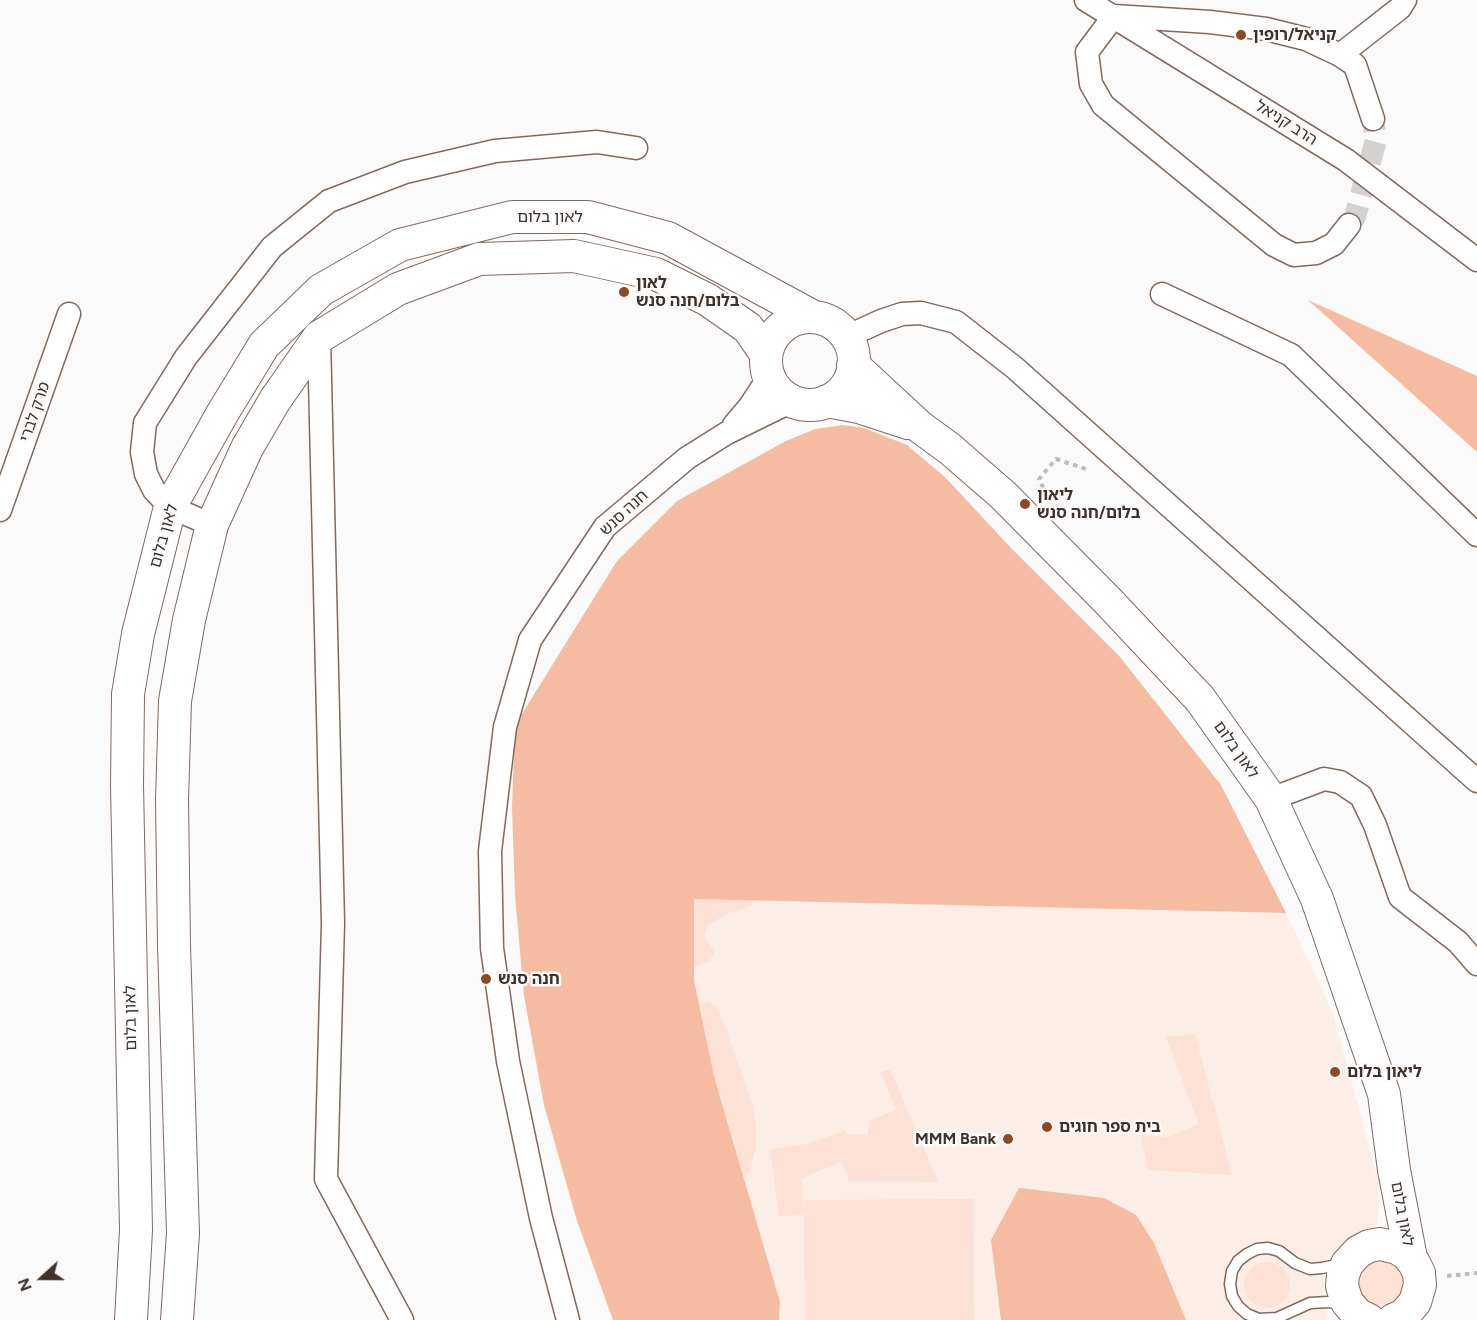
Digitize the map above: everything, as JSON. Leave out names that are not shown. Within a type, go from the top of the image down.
[{"type":"street","name":"הרב קניאל","points":[[1086,0],[1346,160],[1477,260]]},
{"type":"street","points":[[1340,55],[1400,8],[1405,0]]},
{"type":"street","points":[[1349,225],[1334,244],[1316,254],[1294,255],[1274,245],[1103,105],[1091,84],[1088,52],[1114,16],[1210,22],[1266,29],[1306,39],[1340,55],[1355,65],[1374,119]]},
{"type":"street","points":[[212,525],[170,507],[154,490],[146,474],[142,452],[145,423],[186,357],[272,247],[329,201],[405,172],[495,151],[597,142],[636,148]]},
{"type":"street","name":"לאון בלום","points":[[132,1320],[135,1230],[127,796],[128,694],[138,634],[170,507],[264,345],[321,290],[400,245],[512,216],[588,217],[668,238],[812,316]]},
{"type":"street","points":[[177,1320],[183,1233],[174,945],[172,800],[175,701],[189,620],[212,525],[247,448],[275,400],[319,337],[398,289],[479,259],[574,256],[656,274],[708,300],[748,328],[768,365],[778,391],[792,401],[816,404],[827,401],[837,395],[851,376],[850,351],[832,322],[812,316],[793,320],[777,331],[770,342],[768,365]]},
{"type":"street","points":[[1161,294],[1291,355],[1477,535]]},
{"type":"street","points":[[850,351],[881,321],[903,314],[921,313],[956,322],[1015,368],[1477,781]]},
{"type":"street","name":"מרק לברי","points":[[0,510],[69,314]]},
{"type":"street","points":[[319,337],[333,923],[326,1179],[402,1320]]},
{"type":"street","name":"לאון בלום","points":[[850,351],[920,427],[950,449],[1003,495],[1108,601],[1200,699],[1271,799],[1317,899],[1384,1094],[1394,1170],[1411,1258]]},
{"type":"street","name":"חנה סנש","points":[[727,433],[750,406],[768,365]]},
{"type":"street","name":"חנה סנש","points":[[568,1320],[541,1218],[510,1072],[492,948],[490,851],[505,727],[530,640],[605,527],[673,469],[727,433],[792,401]]},
{"type":"street","name":"לאון בלום","points":[[827,401],[870,410],[920,427]]},
{"type":"street","points":[[1271,799],[1323,779],[1340,782],[1360,796],[1375,825],[1400,897],[1458,942],[1477,964]]},
{"type":"street","name":"לאון בלום","points":[[1359,1253],[1382,1219],[1394,1170]]},
{"type":"street","points":[[1380,1244],[1402,1250],[1411,1258],[1419,1274],[1420,1285],[1415,1302],[1380,1317],[1345,1297],[1342,1286],[1345,1270],[1359,1253],[1380,1244]]},
{"type":"lane","points":[[1359,1253],[1333,1266],[1310,1269],[1296,1263],[1279,1251],[1268,1248],[1257,1249],[1238,1261],[1232,1271],[1230,1284],[1232,1296],[1247,1314],[1259,1319],[1276,1318],[1294,1308],[1311,1303],[1329,1302],[1380,1317]]},
{"type":"path","points":[[1048,498],[1039,479],[1056,459],[1098,472]]},
{"type":"shaded area","points":[[1308,300],[1477,376],[1477,452]]},
{"type":"shaded area","points":[[842,425],[864,428],[907,445],[945,477],[1011,548],[1120,657],[1221,785],[1286,913],[694,899],[694,980],[714,1076],[780,1302],[779,1320],[613,1320],[577,1221],[544,1105],[524,996],[515,895],[512,807],[515,725],[617,561],[677,501],[786,441],[815,429]]},
{"type":"shaded area","name":"בית ספר חוגים","points":[[694,899],[1286,913],[1333,1013],[1378,1180],[1379,1206],[1376,1228],[1363,1248],[1349,1259],[1322,1264],[1328,1320],[1186,1320],[1154,1243],[999,1299],[1001,1320],[779,1320],[780,1302],[714,1076],[694,980]]},
{"type":"shaded area","points":[[694,899],[753,900],[752,906],[728,913],[707,926],[704,936],[715,953],[708,962],[694,967]]},
{"type":"shaded area","points":[[708,1002],[718,1008],[753,1106],[756,1147],[750,1171],[745,1178],[714,1076],[700,1005]]},
{"type":"shaded area","points":[[1195,1034],[1232,1175],[1148,1170],[1141,1135],[1167,1137],[1199,1124],[1166,1037]]},
{"type":"shaded area","points":[[890,1069],[938,1182],[849,1181],[842,1161],[802,1178],[803,1211],[804,1200],[973,1199],[974,1320],[805,1320],[804,1215],[779,1216],[770,1150],[810,1143],[846,1130],[846,1134],[868,1135],[869,1121],[896,1110],[881,1072]]},
{"type":"shaded area","points":[[1019,1188],[1104,1198],[1136,1215],[1154,1243],[1186,1320],[1001,1320],[991,1240]]},
{"type":"shaded area","points":[[1267,1262],[1283,1269],[1290,1285],[1283,1301],[1267,1308],[1251,1301],[1244,1285],[1251,1269]]},
{"type":"shaded area","points":[[1381,1262],[1390,1263],[1397,1268],[1402,1275],[1402,1293],[1397,1300],[1390,1305],[1381,1306],[1372,1305],[1365,1300],[1360,1293],[1359,1284],[1360,1275],[1365,1268],[1372,1263]]},
{"type":"tunnel","points":[[1349,225],[1355,217],[1376,140],[1373,119]]},
{"type":"place","name":"קניאל/רופין","points":[[1241,35]]},
{"type":"place","name":"לאון בלום/חנה סנש","points":[[624,292]]},
{"type":"place","name":"ליאון בלום/חנה סנש","points":[[1025,504]]},
{"type":"place","name":"חנה סנש","points":[[486,979]]},
{"type":"place","name":"ליאון בלום","points":[[1335,1072]]},
{"type":"place","name":"בית ספר חוגים","points":[[1047,1127]]},
{"type":"place","name":"MMM Bank","points":[[1008,1139]]}]
